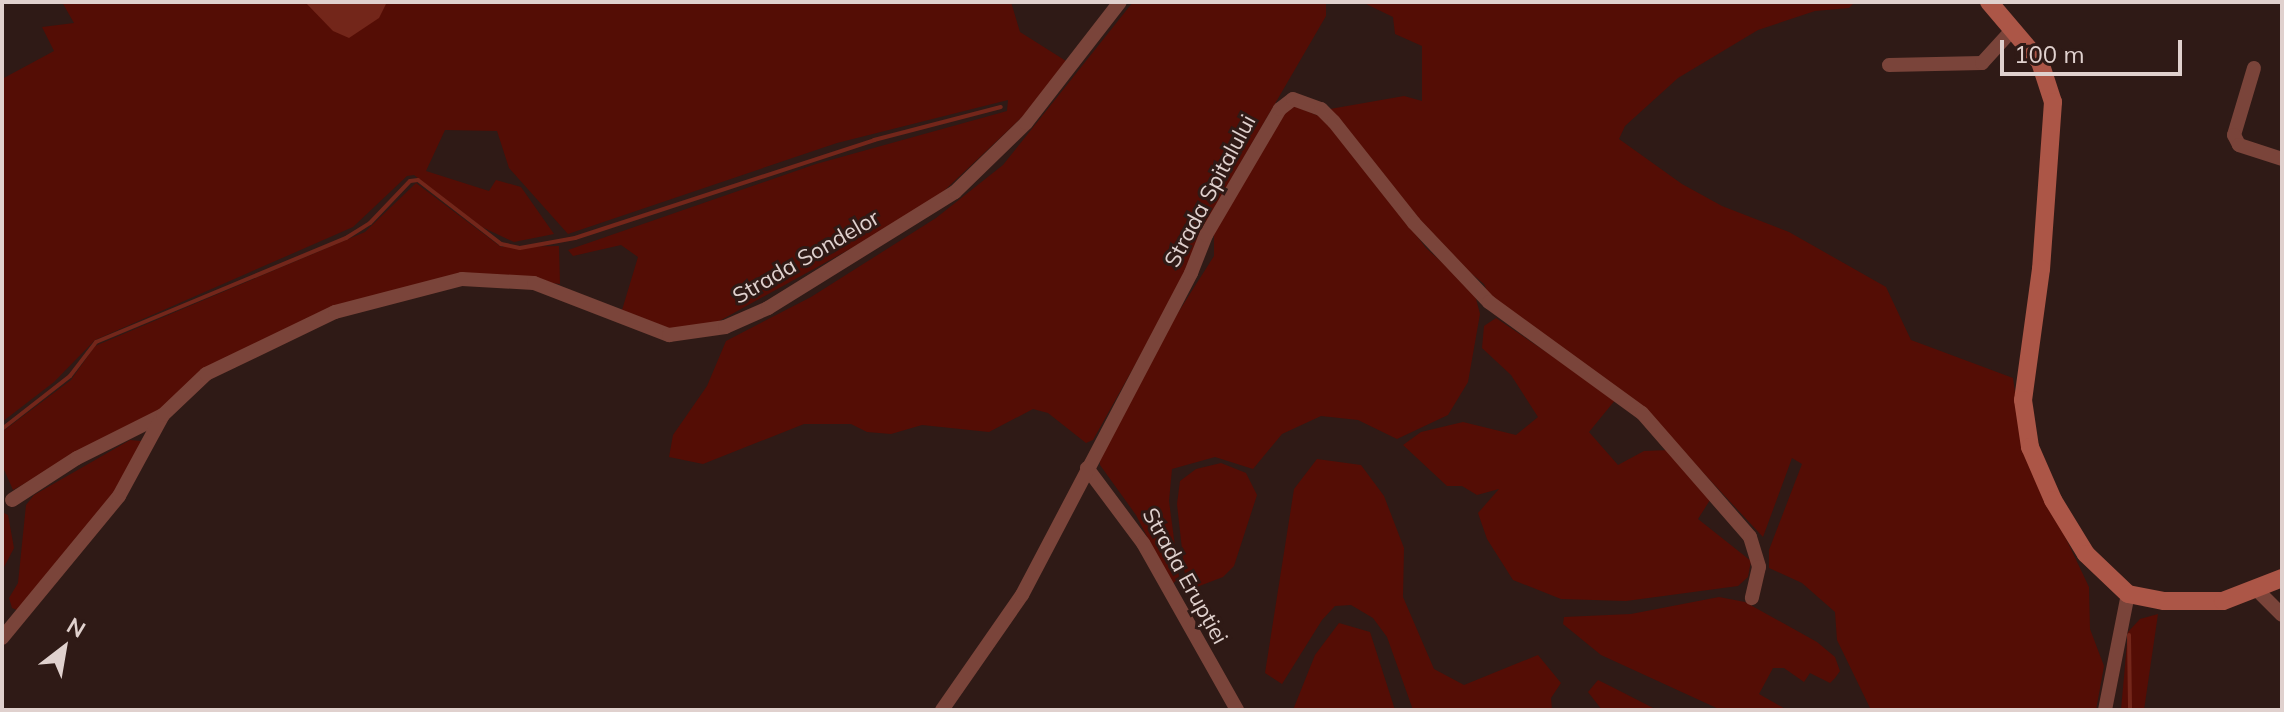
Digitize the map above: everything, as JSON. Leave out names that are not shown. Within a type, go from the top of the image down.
[{"type":"main road","points":[[1989,2],[2048,77],[2054,123],[2041,269],[2024,380],[2025,421],[2030,447],[2075,537],[2100,571],[2128,594],[2199,603],[2257,590],[2282,578]]},
{"type":"street","name":"Strada Sondelor","points":[[2,638],[119,496],[163,415],[206,374],[335,312],[462,279],[534,283],[669,335],[725,327],[754,315],[917,220],[955,192],[1026,123],[1120,2]]},
{"type":"street","points":[[1889,65],[1982,63],[2013,29]]},
{"type":"street","points":[[2254,68],[2234,135],[2239,145],[2282,159]]},
{"type":"street","name":"Strada Spitalului","points":[[942,710],[1022,595],[1191,273],[1206,235],[1274,119],[1285,103],[1305,100],[1334,122],[1421,231],[1489,302],[1642,413],[1754,544],[1759,567],[1752,598]]},
{"type":"street","points":[[12,500],[77,458],[163,415]]},
{"type":"street","name":"Strada Erupției","points":[[1087,468],[1143,543],[1237,710]]},
{"type":"street","points":[[2257,590],[2282,615]]},
{"type":"street","points":[[2105,710],[2128,594]]},
{"type":"shaded area","points":[[62,2],[1011,2],[1020,32],[1066,61],[1038,102],[928,206],[712,325],[671,329],[622,310],[638,257],[621,245],[573,256],[568,250],[816,164],[1007,111],[1008,100],[837,143],[568,234],[509,168],[497,131],[445,130],[426,171],[489,191],[496,180],[521,187],[554,234],[514,242],[482,227],[414,175],[407,176],[353,227],[95,340],[54,382],[2,422],[2,79],[54,51],[42,27],[74,23]]},
{"type":"shaded area","points":[[305,2],[387,2],[379,18],[349,38],[333,31]]},
{"type":"shaded area","points":[[1133,2],[1326,2],[1326,16],[1223,193],[1187,272],[1093,440],[1086,443],[1048,413],[1033,409],[989,432],[922,425],[891,434],[867,432],[851,424],[804,424],[703,464],[669,457],[673,435],[707,386],[726,341],[811,297],[936,218],[1003,165]]},
{"type":"shaded area","points":[[1362,2],[1855,2],[1849,8],[1815,11],[1758,30],[1678,78],[1625,126],[1619,139],[1682,184],[1722,206],[1789,232],[1886,287],[1911,340],[2013,378],[2023,448],[2089,587],[2090,629],[2104,666],[2096,710],[1871,710],[1837,640],[1835,612],[1802,583],[1769,568],[1769,550],[1802,464],[1792,458],[1763,537],[1642,407],[1490,298],[1484,284],[1440,248],[1330,109],[1404,96],[1422,101],[1422,46],[1395,34],[1393,17]]},
{"type":"shaded area","points":[[1294,106],[1329,120],[1426,248],[1474,291],[1480,314],[1468,382],[1448,415],[1397,439],[1358,420],[1321,416],[1282,434],[1253,469],[1215,457],[1172,469],[1169,501],[1179,577],[1172,585],[1136,515],[1100,465],[1100,454],[1160,341],[1214,256],[1214,233],[1279,117]]},
{"type":"shaded area","points":[[416,183],[501,247],[559,246],[560,284],[466,273],[339,308],[226,358],[168,405],[13,490],[2,465],[2,432],[71,380],[95,346],[365,232]]},
{"type":"shaded area","points":[[1496,318],[1616,399],[1589,432],[1618,465],[1644,451],[1668,450],[1710,500],[1698,519],[1751,561],[1748,577],[1738,586],[1626,601],[1561,599],[1513,580],[1487,539],[1478,513],[1499,489],[1477,495],[1462,486],[1447,486],[1403,445],[1421,432],[1463,422],[1516,435],[1538,417],[1511,375],[1482,348],[1484,326]]},
{"type":"shaded area","points":[[130,440],[141,441],[142,448],[117,493],[17,610],[12,608],[9,598],[18,583],[26,505],[34,495]]},
{"type":"shaded area","points":[[1317,459],[1361,465],[1384,496],[1404,548],[1403,597],[1434,669],[1464,685],[1538,655],[1561,683],[1551,698],[1552,710],[1413,710],[1387,637],[1373,618],[1351,605],[1335,606],[1322,620],[1282,684],[1265,673],[1294,489]]},
{"type":"shaded area","points":[[1221,463],[1246,473],[1257,495],[1234,566],[1223,577],[1194,588],[1186,585],[1177,504],[1180,481],[1196,469]]},
{"type":"shaded area","points":[[2,512],[8,515],[14,548],[2,571]]},
{"type":"shaded area","points":[[1719,597],[1745,602],[1817,642],[1835,657],[1840,671],[1830,683],[1810,673],[1804,682],[1784,668],[1773,668],[1759,694],[1787,710],[1721,710],[1601,655],[1563,624],[1564,617],[1631,614]]},
{"type":"shaded area","points":[[2158,614],[2144,710],[2121,710],[2128,632],[2140,619]]},
{"type":"shaded area","points":[[1339,623],[1370,632],[1395,710],[1293,710],[1315,655]]},
{"type":"shaded area","points":[[1598,680],[1657,710],[1602,710],[1588,692]]},
{"type":"waterway","points":[[2,429],[70,376],[96,342],[346,238],[370,223],[410,181],[418,180],[501,244],[520,248],[575,238],[874,140],[1001,107]]},
{"type":"waterway","points":[[2129,635],[2130,710]]}]
